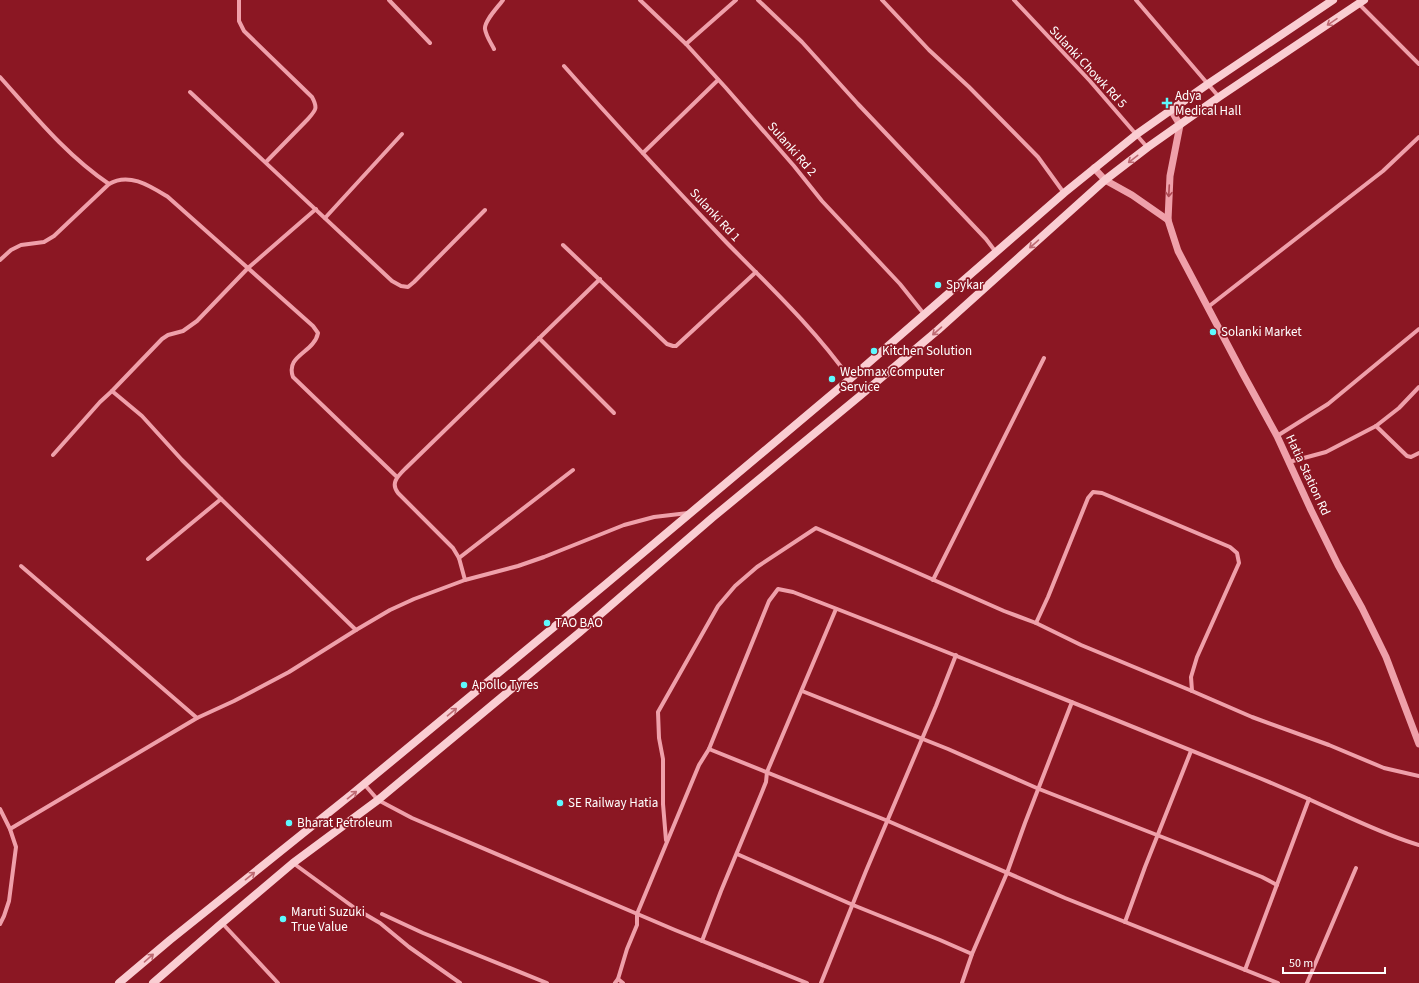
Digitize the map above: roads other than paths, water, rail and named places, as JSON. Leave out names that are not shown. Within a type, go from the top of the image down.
[{"type":"main road","points":[[119,983],[170,940],[364,784],[692,512],[850,379],[995,251],[1094,168],[1137,134],[1171,110],[1333,0]]},
{"type":"main road","points":[[153,983],[293,863],[378,800],[580,632],[712,518],[891,370],[938,330],[1105,180],[1148,147],[1219,97],[1361,2]]},
{"type":"street","points":[[239,0],[239,21],[244,31],[312,97],[316,104],[314,112],[308,119],[266,162]]},
{"type":"street","points":[[389,0],[430,43]]},
{"type":"street","points":[[494,49],[485,31],[485,26],[487,20],[503,0]]},
{"type":"street","name":"Sulanki Rd 2","points":[[640,0],[686,44],[794,166],[822,201],[900,284],[925,314]]},
{"type":"street","points":[[686,44],[736,0]]},
{"type":"street","points":[[758,0],[802,42],[858,104],[986,239],[995,251]]},
{"type":"street","points":[[882,0],[929,50],[969,87],[1038,157],[1064,193]]},
{"type":"street","name":"Sulanki Chowk Rd 5","points":[[1014,0],[1148,147]]},
{"type":"street","points":[[1136,0],[1219,97]]},
{"type":"street","points":[[1361,2],[1419,64]]},
{"type":"street","name":"Sulanki Rd 1","points":[[564,66],[642,153],[787,303],[850,379]]},
{"type":"street","points":[[0,77],[62,146],[79,162],[108,184]]},
{"type":"street","points":[[642,153],[718,80]]},
{"type":"street","points":[[190,92],[392,281],[401,286],[408,287],[414,282],[485,210]]},
{"type":"street","points":[[1168,220],[1170,176],[1180,125],[1171,110]]},
{"type":"street","points":[[324,218],[402,134]]},
{"type":"street","points":[[1208,307],[1383,171],[1419,138]]},
{"type":"street","points":[[1094,168],[1105,180],[1147,205],[1168,220]]},
{"type":"street","points":[[0,260],[11,250],[21,245],[44,242],[54,236],[108,184],[115,180],[127,179],[148,184],[168,197],[313,326],[318,333],[316,339],[312,345],[292,364],[291,371],[293,378],[397,477]]},
{"type":"street","points":[[53,455],[100,402],[162,339],[168,335],[183,331],[197,321],[248,268],[316,209]]},
{"type":"street","name":"Hatia Station Rd","points":[[1168,220],[1178,251],[1277,436],[1334,558],[1362,608],[1386,657],[1419,744]]},
{"type":"street","points":[[563,245],[668,344],[673,346],[676,346],[756,272]]},
{"type":"street","points":[[465,580],[459,558],[444,539],[394,489],[394,483],[397,477],[600,279]]},
{"type":"street","points":[[1277,436],[1328,404],[1419,329]]},
{"type":"street","points":[[539,338],[614,413]]},
{"type":"street","points":[[933,580],[1044,358]]},
{"type":"street","points":[[1289,462],[1326,452],[1376,426],[1398,408],[1419,387]]},
{"type":"street","points":[[112,391],[142,416],[182,460],[356,630]]},
{"type":"street","points":[[1376,426],[1407,456],[1411,457],[1419,453]]},
{"type":"street","points":[[459,558],[573,470]]},
{"type":"street","points":[[1036,623],[1088,498],[1093,492],[1102,493],[1166,519],[1230,547],[1237,553],[1239,563],[1195,664],[1191,677],[1192,690]]},
{"type":"street","points":[[148,559],[222,499]]},
{"type":"street","points":[[10,829],[197,718],[289,672],[390,610],[414,599],[465,580],[518,566],[544,557],[624,525],[654,517],[692,512]]},
{"type":"street","points":[[667,841],[663,804],[663,759],[658,738],[658,712],[718,606],[735,586],[757,567],[816,528],[1004,612],[1036,623],[1081,644],[1192,690],[1252,717],[1329,745],[1384,768],[1419,776]]},
{"type":"street","points":[[22,566],[197,718]]},
{"type":"street","points":[[615,983],[618,979],[627,949],[637,925],[637,914],[667,841],[699,765],[709,749],[769,601],[778,589],[792,592],[956,655],[1277,785],[1379,831],[1419,845]]},
{"type":"street","points":[[702,941],[764,787],[767,772],[836,609]]},
{"type":"street","points":[[821,983],[956,655]]},
{"type":"street","points":[[802,691],[948,748],[1039,789],[1262,877],[1277,885]]},
{"type":"street","points":[[962,983],[972,954],[1006,873],[1024,823],[1039,789],[1072,702]]},
{"type":"street","points":[[709,749],[888,822],[1124,922],[1278,983]]},
{"type":"street","points":[[1124,922],[1190,751]]},
{"type":"street","points":[[364,784],[378,800],[412,818],[637,914],[807,983]]},
{"type":"street","points":[[1245,970],[1309,799]]},
{"type":"street","points":[[0,809],[10,829],[16,847],[9,901],[0,924]]},
{"type":"street","points":[[737,854],[853,905],[972,954]]},
{"type":"street","points":[[293,863],[356,909],[380,923],[409,947],[460,983]]},
{"type":"street","points":[[1307,983],[1356,868]]},
{"type":"street","points":[[382,914],[423,933],[547,983]]},
{"type":"street","points":[[222,923],[278,983]]},
{"type":"street","points":[[618,979],[623,983]]},
{"type":"place","name":"Adya Medical Hall","points":[[1167,103]]},
{"type":"place","name":"Spykar","points":[[938,285]]},
{"type":"place","name":"Solanki Market","points":[[1213,332]]},
{"type":"place","name":"Kitchen Solution","points":[[874,351]]},
{"type":"place","name":"Webmax Computer Service","points":[[832,379]]},
{"type":"place","name":"TAO BAO","points":[[547,623]]},
{"type":"place","name":"Apollo Tyres","points":[[464,685]]},
{"type":"place","name":"SE Railway Hatia","points":[[560,803]]},
{"type":"place","name":"Bharat Petroleum","points":[[289,823]]},
{"type":"place","name":"Maruti Suzuki True Value","points":[[283,919]]}]
